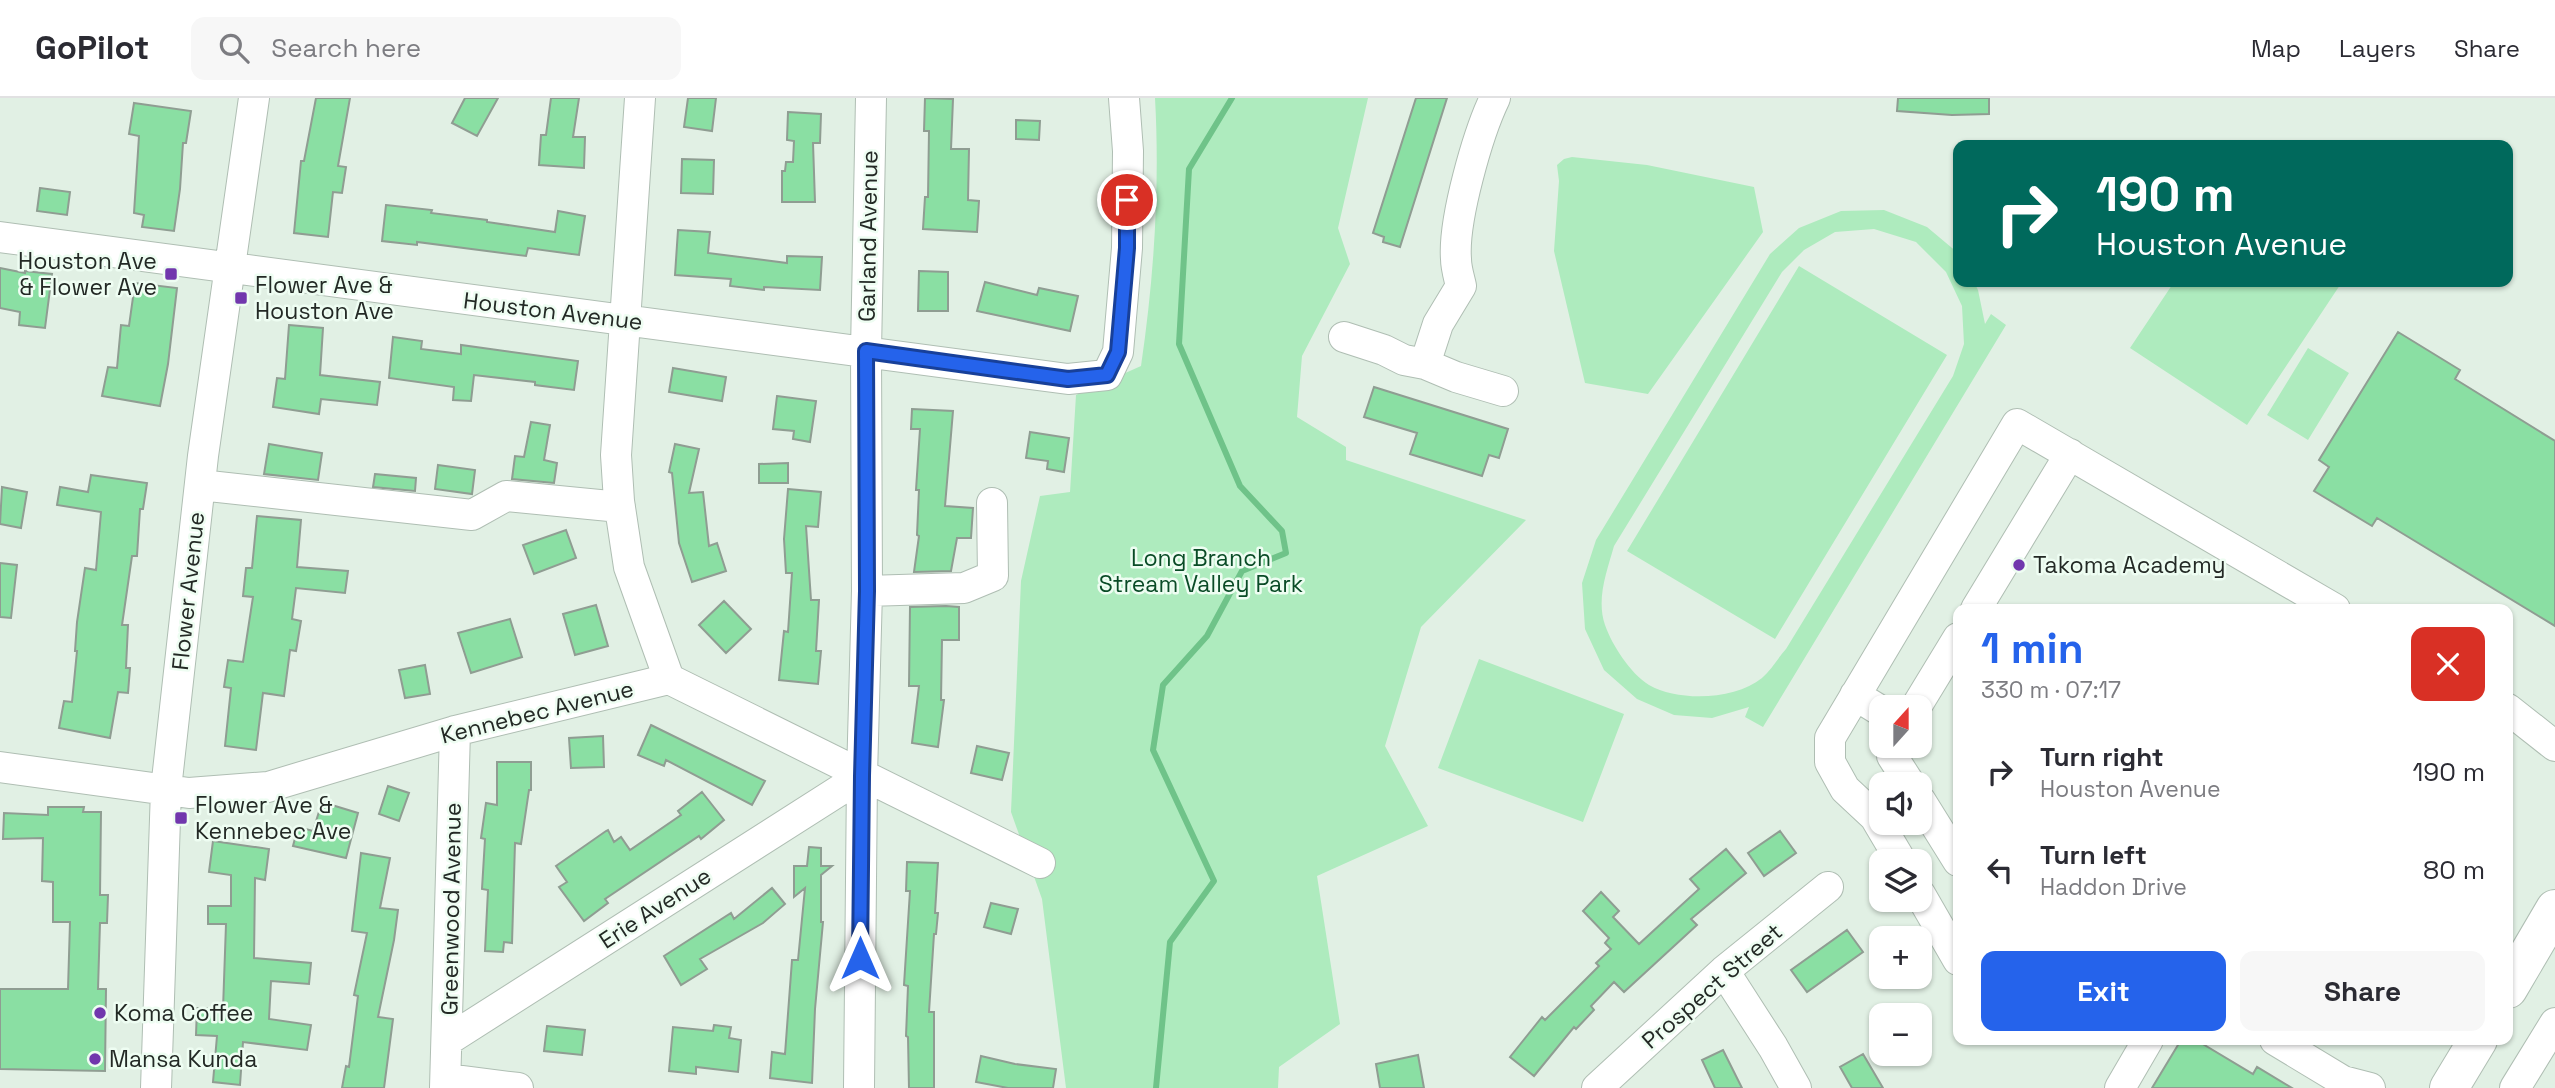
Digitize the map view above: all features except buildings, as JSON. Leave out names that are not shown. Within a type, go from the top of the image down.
[{"type":"main road","points":[[2513,980],[2555,909]]},
{"type":"main road","points":[[2449,1088],[2475,1045]]},
{"type":"street","name":"Flower Avenue","points":[[156,1088],[166,789],[200,485],[254,98]]},
{"type":"street","points":[[640,98],[616,455],[629,567],[669,679],[1040,863]]},
{"type":"street","name":"Garland Avenue","points":[[859,1088],[871,98]]},
{"type":"street","name":"Houston Avenue","points":[[0,237],[1068,379],[1107,375],[1118,352],[1127,248],[1128,152],[1124,98]]},
{"type":"street","points":[[1425,363],[1438,324],[1461,286],[1456,258],[1458,222],[1486,117],[1495,98]]},
{"type":"street","points":[[1343,337],[1384,350],[1404,360],[1425,363],[1456,377],[1503,391]]},
{"type":"street","points":[[1894,849],[1875,817],[1845,789],[1830,762],[1830,738],[2017,424],[2326,604]]},
{"type":"street","points":[[1979,604],[2070,454]]},
{"type":"street","points":[[200,485],[472,515],[506,496],[620,507]]},
{"type":"street","points":[[867,591],[964,589],[993,576],[992,503]]},
{"type":"street","points":[[1923,695],[1953,646]]},
{"type":"street","name":"Kennebec Avenue","points":[[0,767],[190,793],[268,787],[454,731],[669,679]]},
{"type":"street","points":[[1855,695],[1869,704]]},
{"type":"street","points":[[2513,713],[2555,746]]},
{"type":"street","name":"Greenwood Avenue","points":[[445,1084],[454,731]]},
{"type":"street","name":"Erie Avenue","points":[[448,1040],[862,776]]},
{"type":"street","points":[[1932,819],[1953,853]]},
{"type":"street","name":"Prospect Street","points":[[1597,1088],[1724,971],[1828,887]]},
{"type":"street","points":[[1930,912],[1953,951]]},
{"type":"street","points":[[1724,971],[1796,1088]]},
{"type":"street","points":[[2515,1088],[2555,1023]]},
{"type":"street","points":[[2120,1088],[2145,1045]]},
{"type":"street","points":[[2283,1045],[2343,1081],[2370,1088]]},
{"type":"street","points":[[445,1084],[518,1088]]},
{"type":"green space","name":"Long Branch Stream Valley Park","points":[[1155,98],[1368,98],[1338,228],[1350,264],[1302,356],[1297,417],[1346,447],[1346,460],[1526,520],[1421,627],[1385,746],[1428,826],[1317,876],[1340,1024],[1279,1067],[1278,1088],[1066,1088],[1042,899],[1011,812],[1021,581],[1040,496],[1070,492],[1076,395],[1141,366],[1155,232]]},
{"type":"green space","points":[[1572,157],[1647,165],[1754,187],[1763,232],[1648,394],[1585,383],[1554,251],[1559,181],[1557,165]]},
{"type":"green space","points":[[1884,210],[1927,227],[1953,249],[1953,287],[1946,272],[1916,242],[1874,229],[1835,232],[1804,250],[1782,272],[1614,546],[1604,585],[1602,605],[1605,625],[1622,658],[1649,685],[1676,694],[1707,696],[1737,691],[1765,675],[1786,649],[1953,376],[1964,344],[1962,306],[1953,287],[1976,287],[1985,324],[1991,314],[2006,325],[1763,727],[1745,717],[1749,707],[1712,718],[1674,715],[1637,699],[1604,670],[1585,629],[1582,583],[1596,540],[1770,254],[1799,228],[1841,211]]},
{"type":"green space","points":[[1799,266],[1947,355],[1775,639],[1627,551]]},
{"type":"green space","points":[[2171,287],[2339,287],[2247,425],[2130,348]]},
{"type":"green space","points":[[2308,348],[2349,373],[2308,440],[2267,415]]},
{"type":"green space","points":[[1479,659],[1624,714],[1583,822],[1438,768]]},
{"type":"waterway","points":[[1156,1088],[1170,942],[1214,881],[1153,750],[1163,685],[1207,636],[1242,571],[1286,553],[1282,531],[1240,486],[1179,344],[1189,169],[1232,98]]},
{"type":"place","name":"Houston Ave & Flower Ave","points":[[171,274]]},
{"type":"place","name":"Flower Ave & Houston Ave","points":[[241,298]]},
{"type":"place","name":"Takoma Academy","points":[[2019,565]]},
{"type":"place","name":"Flower Ave & Kennebec Ave","points":[[181,818]]},
{"type":"place","name":"Koma Coffee","points":[[100,1013]]},
{"type":"place","name":"Mansa Kunda","points":[[95,1059]]},
{"type":"route","points":[[860,958],[867,591],[866,351],[1068,379],[1107,375],[1118,352],[1127,248],[1127,200]]}]
